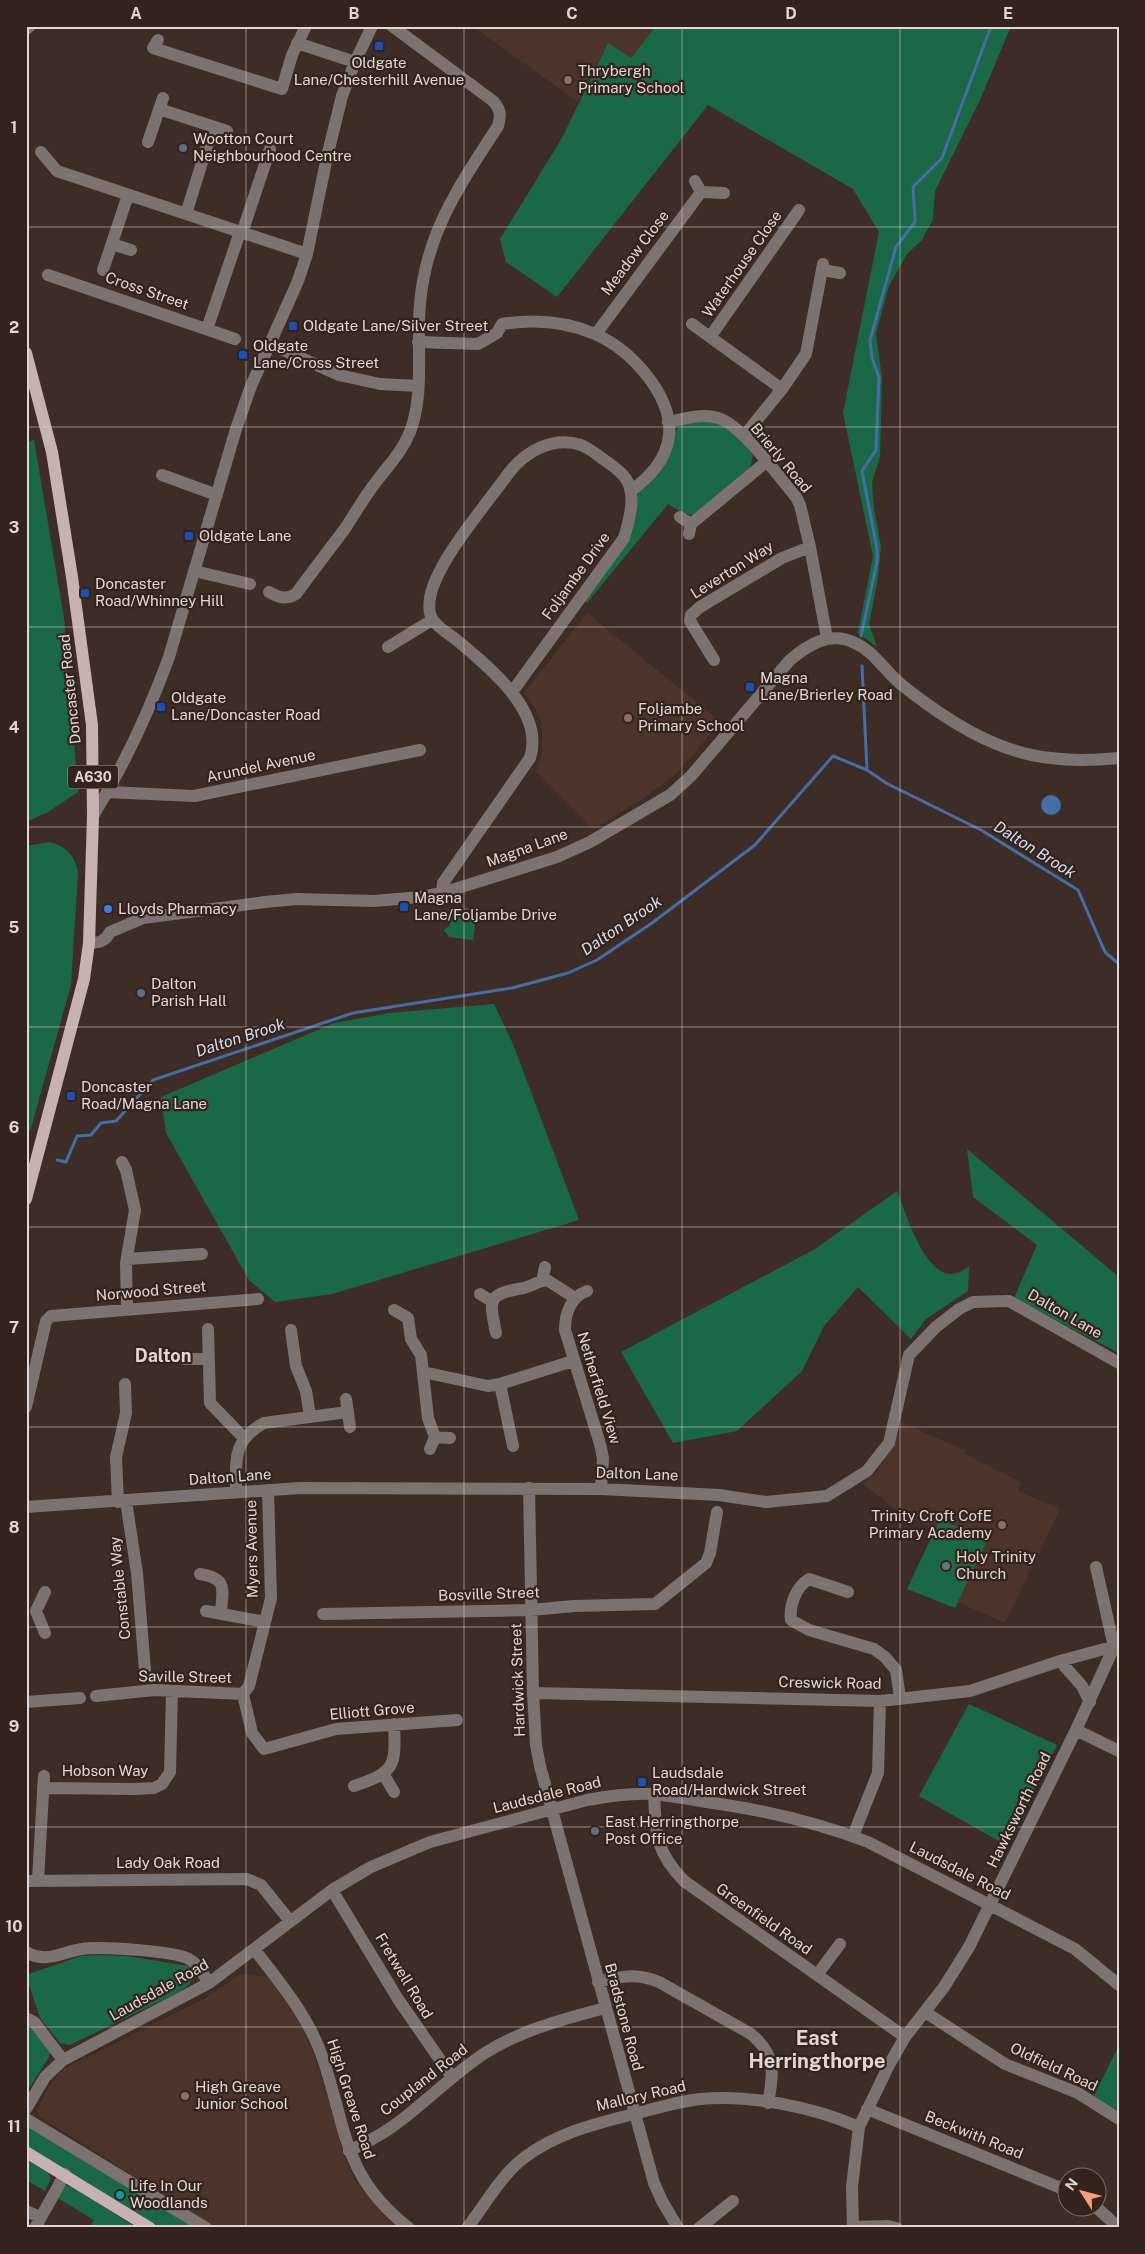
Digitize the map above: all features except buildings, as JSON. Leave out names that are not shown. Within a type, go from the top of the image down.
[{"type":"main road","name":"Doncaster Road","points":[[26,353],[52,452],[72,577],[92,725],[94,816],[89,943],[80,999],[26,1199]]},
{"type":"main road","points":[[26,2152],[65,2174],[150,2228]]},
{"type":"street","points":[[26,29],[30,26]]},
{"type":"street","points":[[158,40],[154,48],[282,90],[297,43],[306,26]]},
{"type":"street","points":[[94,816],[108,792],[159,683],[169,657],[236,429],[298,281],[307,254],[333,129],[355,62],[372,26]]},
{"type":"street","points":[[269,592],[282,598],[288,598],[296,594],[376,482],[400,453],[414,420],[418,386],[420,303],[428,258],[438,225],[461,183],[498,126],[501,115],[493,101],[392,26]]},
{"type":"street","points":[[297,43],[355,62]]},
{"type":"street","points":[[148,142],[161,104],[213,127],[227,131]]},
{"type":"street","points":[[186,214],[213,127]]},
{"type":"street","points":[[207,329],[270,149]]},
{"type":"street","points":[[41,152],[57,171],[307,254]]},
{"type":"street","name":"Meadow Close","points":[[596,334],[698,186],[724,193]]},
{"type":"street","points":[[103,270],[128,195]]},
{"type":"street","name":"Waterhouse Close","points":[[710,337],[800,210]]},
{"type":"street","points":[[112,244],[131,250]]},
{"type":"street","points":[[744,436],[782,389],[806,354],[823,267],[840,273]]},
{"type":"street","name":"Cross Street","points":[[48,275],[235,339]]},
{"type":"street","points":[[418,342],[478,344],[497,333],[502,324],[531,320],[566,324],[596,334],[618,347],[640,366],[653,382],[662,399],[668,422],[669,436],[666,450],[650,476],[631,491],[627,479],[615,467],[585,446],[560,442],[546,444],[510,471],[446,560],[430,597],[429,607],[432,620],[483,662],[512,692],[528,722],[534,747],[530,758],[443,883],[442,893]]},
{"type":"street","points":[[692,324],[782,389]]},
{"type":"street","points":[[270,344],[339,375],[380,384],[418,386]]},
{"type":"street","name":"Brierly Road","points":[[668,422],[706,416],[719,418],[744,436],[796,497],[800,505],[810,547],[827,638]]},
{"type":"street","points":[[680,517],[690,529],[766,462]]},
{"type":"street","points":[[162,475],[217,495]]},
{"type":"street","name":"Foljambe Drive","points":[[512,692],[624,538],[629,524],[631,491]]},
{"type":"street","name":"Leverton Way","points":[[714,660],[690,621],[691,615],[700,607],[782,558],[810,547]]},
{"type":"street","points":[[194,571],[250,584]]},
{"type":"street","points":[[388,647],[432,620]]},
{"type":"street","points":[[827,638],[855,642],[874,657],[898,683],[934,711],[990,741],[1026,754],[1051,758],[1119,758]]},
{"type":"street","name":"Magna Lane","points":[[89,943],[100,942],[110,932],[143,918],[296,899],[374,901],[442,893],[528,867],[565,853],[590,842],[670,794],[691,776],[790,660],[806,647],[827,638]]},
{"type":"street","name":"Arundel Avenue","points":[[108,792],[194,796],[420,750]]},
{"type":"street","points":[[90,928],[110,932]]},
{"type":"street","points":[[127,1308],[127,1259],[135,1210],[128,1166]]},
{"type":"street","points":[[127,1259],[202,1254]]},
{"type":"street","points":[[542,1281],[545,1266]]},
{"type":"street","points":[[496,1333],[492,1313],[493,1302],[504,1290],[526,1287],[542,1281],[550,1282],[575,1298],[587,1291]]},
{"type":"street","points":[[480,1294],[493,1302]]},
{"type":"street","name":"Netherfield View","points":[[575,1298],[565,1319],[565,1330],[600,1444],[603,1458],[601,1489]]},
{"type":"street","name":"Norwood Street","points":[[26,1407],[48,1318],[51,1316],[127,1308],[258,1299]]},
{"type":"street","name":"Dalton Lane","points":[[26,1507],[122,1502],[300,1488],[601,1489],[719,1495],[766,1502],[827,1496],[867,1471],[889,1443],[910,1355],[936,1327],[959,1309],[978,1300],[1009,1301],[1119,1363]]},
{"type":"street","points":[[394,1310],[403,1314],[410,1323],[411,1339],[419,1351],[424,1372],[432,1443],[450,1438]]},
{"type":"street","points":[[208,1329],[209,1398],[211,1406],[244,1438]]},
{"type":"street","points":[[290,1330],[296,1366],[306,1391],[310,1416]]},
{"type":"street","points":[[184,1359],[208,1359]]},
{"type":"street","points":[[424,1372],[488,1386],[574,1361]]},
{"type":"street","name":"Constable Way","points":[[125,1384],[126,1413],[116,1456],[122,1502],[138,1573],[145,1670]]},
{"type":"street","points":[[500,1384],[513,1446]]},
{"type":"street","points":[[346,1398],[350,1427]]},
{"type":"street","points":[[236,1492],[236,1456],[244,1438],[253,1429],[264,1423],[348,1412]]},
{"type":"street","name":"Hardwick Street","points":[[528,1488],[536,1745],[552,1810]]},
{"type":"street","name":"Myers Avenue","points":[[243,1694],[249,1686],[271,1598],[268,1490]]},
{"type":"street","name":"Bosville Street","points":[[323,1614],[532,1610],[574,1606],[656,1604],[706,1563],[710,1553],[712,1517]]},
{"type":"street","points":[[1096,1567],[1116,1646]]},
{"type":"street","points":[[200,1574],[215,1576],[219,1579],[222,1585],[221,1614]]},
{"type":"street","points":[[848,1592],[809,1579],[801,1584],[790,1609],[791,1620],[810,1630],[874,1649],[885,1657],[896,1670],[900,1698]]},
{"type":"street","points":[[45,1592],[31,1611],[45,1633]]},
{"type":"street","points":[[206,1611],[265,1622]]},
{"type":"street","name":"Creswick Road","points":[[533,1693],[880,1701],[970,1690],[1060,1661],[1116,1646]]},
{"type":"street","name":"Hawksworth Road","points":[[853,2227],[852,2187],[859,2127],[905,2037],[925,2012],[963,1957],[991,1904],[1116,1646]]},
{"type":"street","points":[[1060,1661],[1082,1686],[1090,1702]]},
{"type":"street","name":"Saville Street","points":[[96,1696],[154,1690],[243,1694]]},
{"type":"street","name":"Hobson Way","points":[[32,1881],[44,1782],[135,1789],[154,1788],[162,1784],[170,1772],[172,1691]]},
{"type":"street","name":"Elliott Grove","points":[[243,1694],[252,1733],[258,1744],[264,1749],[336,1729],[457,1720]]},
{"type":"street","points":[[26,1702],[80,1698]]},
{"type":"street","points":[[853,1836],[878,1773],[880,1701]]},
{"type":"street","points":[[354,1786],[384,1775],[390,1769],[394,1759],[394,1724]]},
{"type":"street","points":[[1076,1730],[1119,1751]]},
{"type":"street","points":[[384,1775],[394,1792]]},
{"type":"street","name":"Laudsdale Road","points":[[26,2109],[46,2077],[63,2060],[209,1983],[332,1890],[371,1867],[414,1848],[608,1796],[654,1794],[776,1813],[806,1820],[853,1836],[991,1904],[1075,1949],[1119,1985]]},
{"type":"street","name":"Greenfield Road","points":[[654,1794],[658,1842],[673,1869],[704,1896],[905,2037]]},
{"type":"street","name":"Bradstone Road","points":[[552,1810],[654,2183],[678,2228]]},
{"type":"street","name":"Lady Oak Road","points":[[32,1881],[247,1879],[261,1885],[290,1921]]},
{"type":"street","name":"Fretwell Road","points":[[332,1890],[398,1999],[452,2076]]},
{"type":"street","points":[[817,1975],[840,1944]]},
{"type":"street","points":[[26,1952],[41,1958],[50,1958],[79,1949],[108,1947],[183,1956],[197,1964],[209,1983]]},
{"type":"street","name":"High Greave Road","points":[[254,1949],[285,1988],[323,2058],[350,2151],[359,2173],[372,2192],[409,2228]]},
{"type":"street","points":[[598,1982],[624,1975],[646,1976],[751,2034],[762,2043],[769,2055],[772,2069],[768,2103]]},
{"type":"street","name":"Coupland Road","points":[[350,2151],[395,2125],[452,2076],[486,2052],[536,2028],[561,2019],[606,2008]]},
{"type":"street","name":"Oldfield Road","points":[[925,2012],[1005,2064],[1078,2093],[1119,2119]]},
{"type":"street","points":[[26,2018],[34,2022],[63,2060]]},
{"type":"street","name":"Mallory Road","points":[[467,2228],[512,2170],[524,2158],[541,2146],[575,2129],[697,2100],[718,2098],[768,2103],[830,2114],[859,2127]]},
{"type":"street","name":"Beckwith Road","points":[[868,2109],[1058,2187]]},
{"type":"street","points":[[26,2119],[206,2228]]},
{"type":"street","points":[[26,2211],[38,2222],[65,2174]]},
{"type":"street","points":[[699,2228],[733,2201]]},
{"type":"street","points":[[1106,2216],[1119,2228]]},
{"type":"street","points":[[853,2227],[888,2226],[897,2228]]},
{"type":"shaded area","name":"Thrybergh Primary School","points":[[472,26],[656,26],[631,59],[608,43],[578,102]]},
{"type":"shaded area","name":"Foljambe Primary School","points":[[587,613],[721,722],[673,777],[642,799],[593,829],[536,772],[542,755],[542,725],[535,708],[524,693]]},
{"type":"shaded area","name":"Trinity Croft CofE Primary Academy","points":[[901,1422],[966,1451],[964,1454],[1021,1482],[1018,1491],[1060,1509],[1005,1623],[958,1602],[987,1541],[939,1520],[935,1530],[891,1506],[863,1484],[875,1474],[895,1444]]},
{"type":"shaded area","name":"High Greave Junior School","points":[[241,1974],[269,1977],[299,2022],[313,2052],[344,2155],[355,2180],[385,2217],[399,2228],[217,2228],[40,2117],[37,2111],[39,2105],[49,2086],[64,2069],[202,2000]]},
{"type":"green space","points":[[656,26],[1011,26],[981,98],[935,191],[933,219],[922,240],[907,254],[889,286],[876,333],[882,379],[880,457],[872,482],[874,509],[881,547],[877,583],[869,624],[877,647],[858,633],[873,556],[843,413],[879,232],[853,189],[708,105],[557,297],[506,262],[500,239],[562,138],[608,43],[631,58]]},
{"type":"green space","points":[[689,421],[720,424],[727,427],[753,455],[750,469],[693,515],[683,513],[668,504],[587,603],[584,601],[626,542],[639,491],[676,430],[681,424]]},
{"type":"green space","points":[[34,440],[64,618],[78,792],[48,812],[26,822],[26,443]]},
{"type":"green space","points":[[49,842],[69,852],[75,861],[78,873],[71,985],[31,1128],[26,1137],[26,846]]},
{"type":"green space","points":[[450,907],[468,908],[471,912],[475,923],[473,940],[449,937],[444,930],[450,925]]},
{"type":"green space","points":[[494,1004],[513,1044],[579,1220],[332,1294],[275,1302],[249,1280],[166,1133],[161,1097],[334,1023],[389,1013]]},
{"type":"green space","points":[[967,1149],[1119,1277],[1119,1353],[1014,1298],[1037,1245],[973,1197]]},
{"type":"green space","points":[[897,1191],[914,1235],[922,1251],[932,1264],[943,1272],[955,1274],[969,1266],[968,1291],[926,1319],[911,1339],[858,1287],[824,1326],[802,1371],[737,1431],[673,1443],[621,1352],[815,1249]]},
{"type":"green space","points":[[940,1519],[987,1541],[955,1608],[907,1589]]},
{"type":"green space","points":[[969,1704],[1057,1745],[1006,1845],[919,1796]]},
{"type":"green space","points":[[81,1956],[127,1956],[188,1966],[194,1976],[189,1985],[177,1993],[70,2045],[60,2043],[40,2018],[26,1975]]},
{"type":"green space","points":[[27,2023],[50,2052],[49,2057],[26,2093]]},
{"type":"green space","points":[[1119,2045],[1119,2111],[1093,2098]]},
{"type":"green space","points":[[26,2126],[196,2228],[158,2228],[26,2146]]},
{"type":"green space","points":[[26,2158],[47,2171],[51,2178],[45,2191],[26,2180]]},
{"type":"green space","points":[[65,2185],[71,2186],[137,2228],[89,2228],[94,2220],[56,2197]]},
{"type":"water","points":[[1051,795],[1058,798],[1061,805],[1058,812],[1051,815],[1044,812],[1041,805],[1044,798]]},
{"type":"waterway","points":[[861,636],[877,562],[877,549],[862,471],[876,450],[879,377],[872,358],[870,340],[896,247],[915,222],[913,187],[942,158],[991,26]]},
{"type":"waterway","points":[[862,666],[867,770]]},
{"type":"waterway","name":"Dalton Brook","points":[[57,1160],[66,1162],[77,1136],[91,1135],[101,1123],[116,1121],[153,1080],[353,1013],[512,988],[568,973],[597,960],[652,923],[755,845],[833,756],[867,770],[886,783],[981,830],[1078,890],[1105,952],[1119,964]]},
{"type":"place","name":"Oldgate Lane/Chesterhill Avenue","points":[[379,46]]},
{"type":"place","name":"Thrybergh Primary School","points":[[568,80]]},
{"type":"place","name":"Wootton Court Neighbourhood Centre","points":[[183,148]]},
{"type":"place","name":"Oldgate Lane/Silver Street","points":[[293,326]]},
{"type":"place","name":"Oldgate Lane/Cross Street","points":[[243,355]]},
{"type":"place","name":"Oldgate Lane","points":[[189,536]]},
{"type":"place","name":"Doncaster Road/Whinney Hill","points":[[85,593]]},
{"type":"place","name":"Magna Lane/Brierley Road","points":[[750,687]]},
{"type":"place","name":"Oldgate Lane/Doncaster Road","points":[[161,707]]},
{"type":"place","name":"Foljambe Primary School","points":[[628,718]]},
{"type":"place","name":"Magna Lane/Foljambe Drive","points":[[404,907]]},
{"type":"place","name":"Lloyds Pharmacy","points":[[108,909]]},
{"type":"place","name":"Dalton Parish Hall","points":[[141,993]]},
{"type":"place","name":"Doncaster Road/Magna Lane","points":[[71,1096]]},
{"type":"place","name":"Trinity Croft CofE Primary Academy","points":[[1002,1525]]},
{"type":"place","name":"Holy Trinity Church","points":[[946,1566]]},
{"type":"place","name":"Laudsdale Road/Hardwick Street","points":[[642,1782]]},
{"type":"place","name":"East Herringthorpe Post Office","points":[[595,1831]]},
{"type":"place","name":"High Greave Junior School","points":[[185,2096]]},
{"type":"place","name":"Life In Our Woodlands","points":[[120,2195]]},
{"type":"district","name":"Dalton","points":[[163,1356]]},
{"type":"district","name":"East Herringthorpe","points":[[817,2050]]}]
